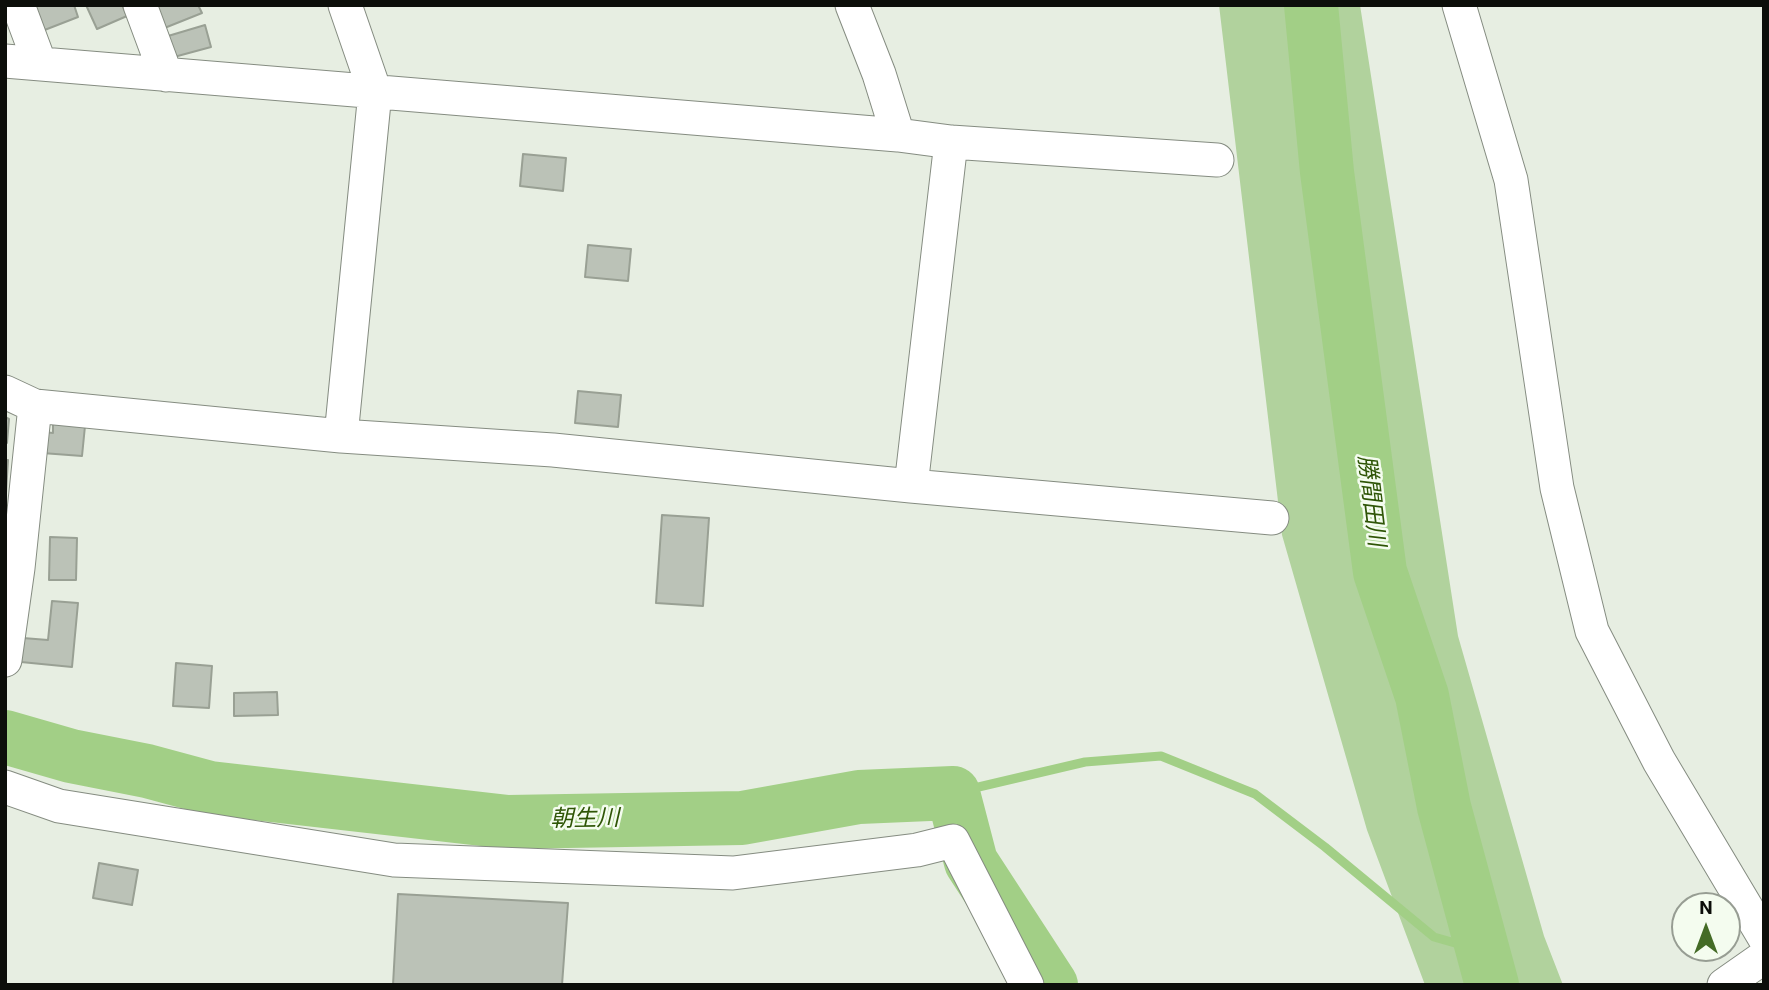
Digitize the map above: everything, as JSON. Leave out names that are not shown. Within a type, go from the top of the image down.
[{"type":"street","points":[[18,5],[40,64]]},
{"type":"street","points":[[140,5],[166,75]]},
{"type":"street","points":[[341,436],[375,92],[345,5]]},
{"type":"street","points":[[852,5],[879,74],[898,135]]},
{"type":"street","points":[[1459,5],[1511,180],[1557,488],[1592,631],[1659,761],[1764,937]]},
{"type":"street","points":[[5,61],[898,135],[951,142],[1217,160]]},
{"type":"street","points":[[911,486],[951,142]]},
{"type":"street","points":[[5,392],[35,406],[341,436],[553,450],[911,486],[1272,518]]},
{"type":"street","points":[[5,660],[18,568],[35,406]]},
{"type":"street","points":[[5,788],[59,806],[394,860],[733,873],[917,850],[953,841],[1027,985]]},
{"type":"street","points":[[1724,985],[1764,957]]},
{"type":"green space","points":[[1219,5],[1360,5],[1458,636],[1544,936],[1563,985],[1425,985],[1367,830],[1282,535]]},
{"type":"building","points":[[32,5],[74,5],[78,17],[42,31]]},
{"type":"building","points":[[86,5],[122,5],[127,16],[97,29]]},
{"type":"building","points":[[152,5],[198,5],[202,13],[162,29]]},
{"type":"building","points":[[205,25],[211,47],[174,57],[168,36]]},
{"type":"building","points":[[523,154],[566,158],[563,191],[520,186]]},
{"type":"building","points":[[588,245],[631,249],[628,281],[585,277]]},
{"type":"building","points":[[578,391],[621,395],[618,427],[575,423]]},
{"type":"building","points":[[5,417],[9,419],[7,443],[5,443]]},
{"type":"building","points":[[53,423],[85,426],[82,456],[42,453],[44,432],[53,433]]},
{"type":"building","points":[[5,460],[8,460],[5,509]]},
{"type":"building","points":[[662,515],[709,518],[703,606],[656,603]]},
{"type":"building","points":[[50,537],[77,538],[76,580],[49,580]]},
{"type":"building","points":[[52,601],[78,603],[72,667],[21,662],[23,638],[48,640]]},
{"type":"building","points":[[176,663],[212,666],[209,708],[173,706]]},
{"type":"building","points":[[277,692],[278,715],[234,716],[234,693]]},
{"type":"building","points":[[99,863],[138,870],[132,905],[93,898]]},
{"type":"building","points":[[398,894],[568,903],[562,985],[393,985]]},
{"type":"waterway","name":"勝間田川","points":[[1311,5],[1327,172],[1380,572],[1422,696],[1444,807],[1492,985]]},
{"type":"waterway","name":"朝生川","points":[[5,737],[71,756],[147,771],[210,788],[508,822],[742,818],[859,797],[953,793],[971,862],[1051,985]]},
{"type":"waterway","points":[[953,793],[1085,762],[1161,756],[1255,794],[1325,847],[1434,937],[1483,951]]}]
